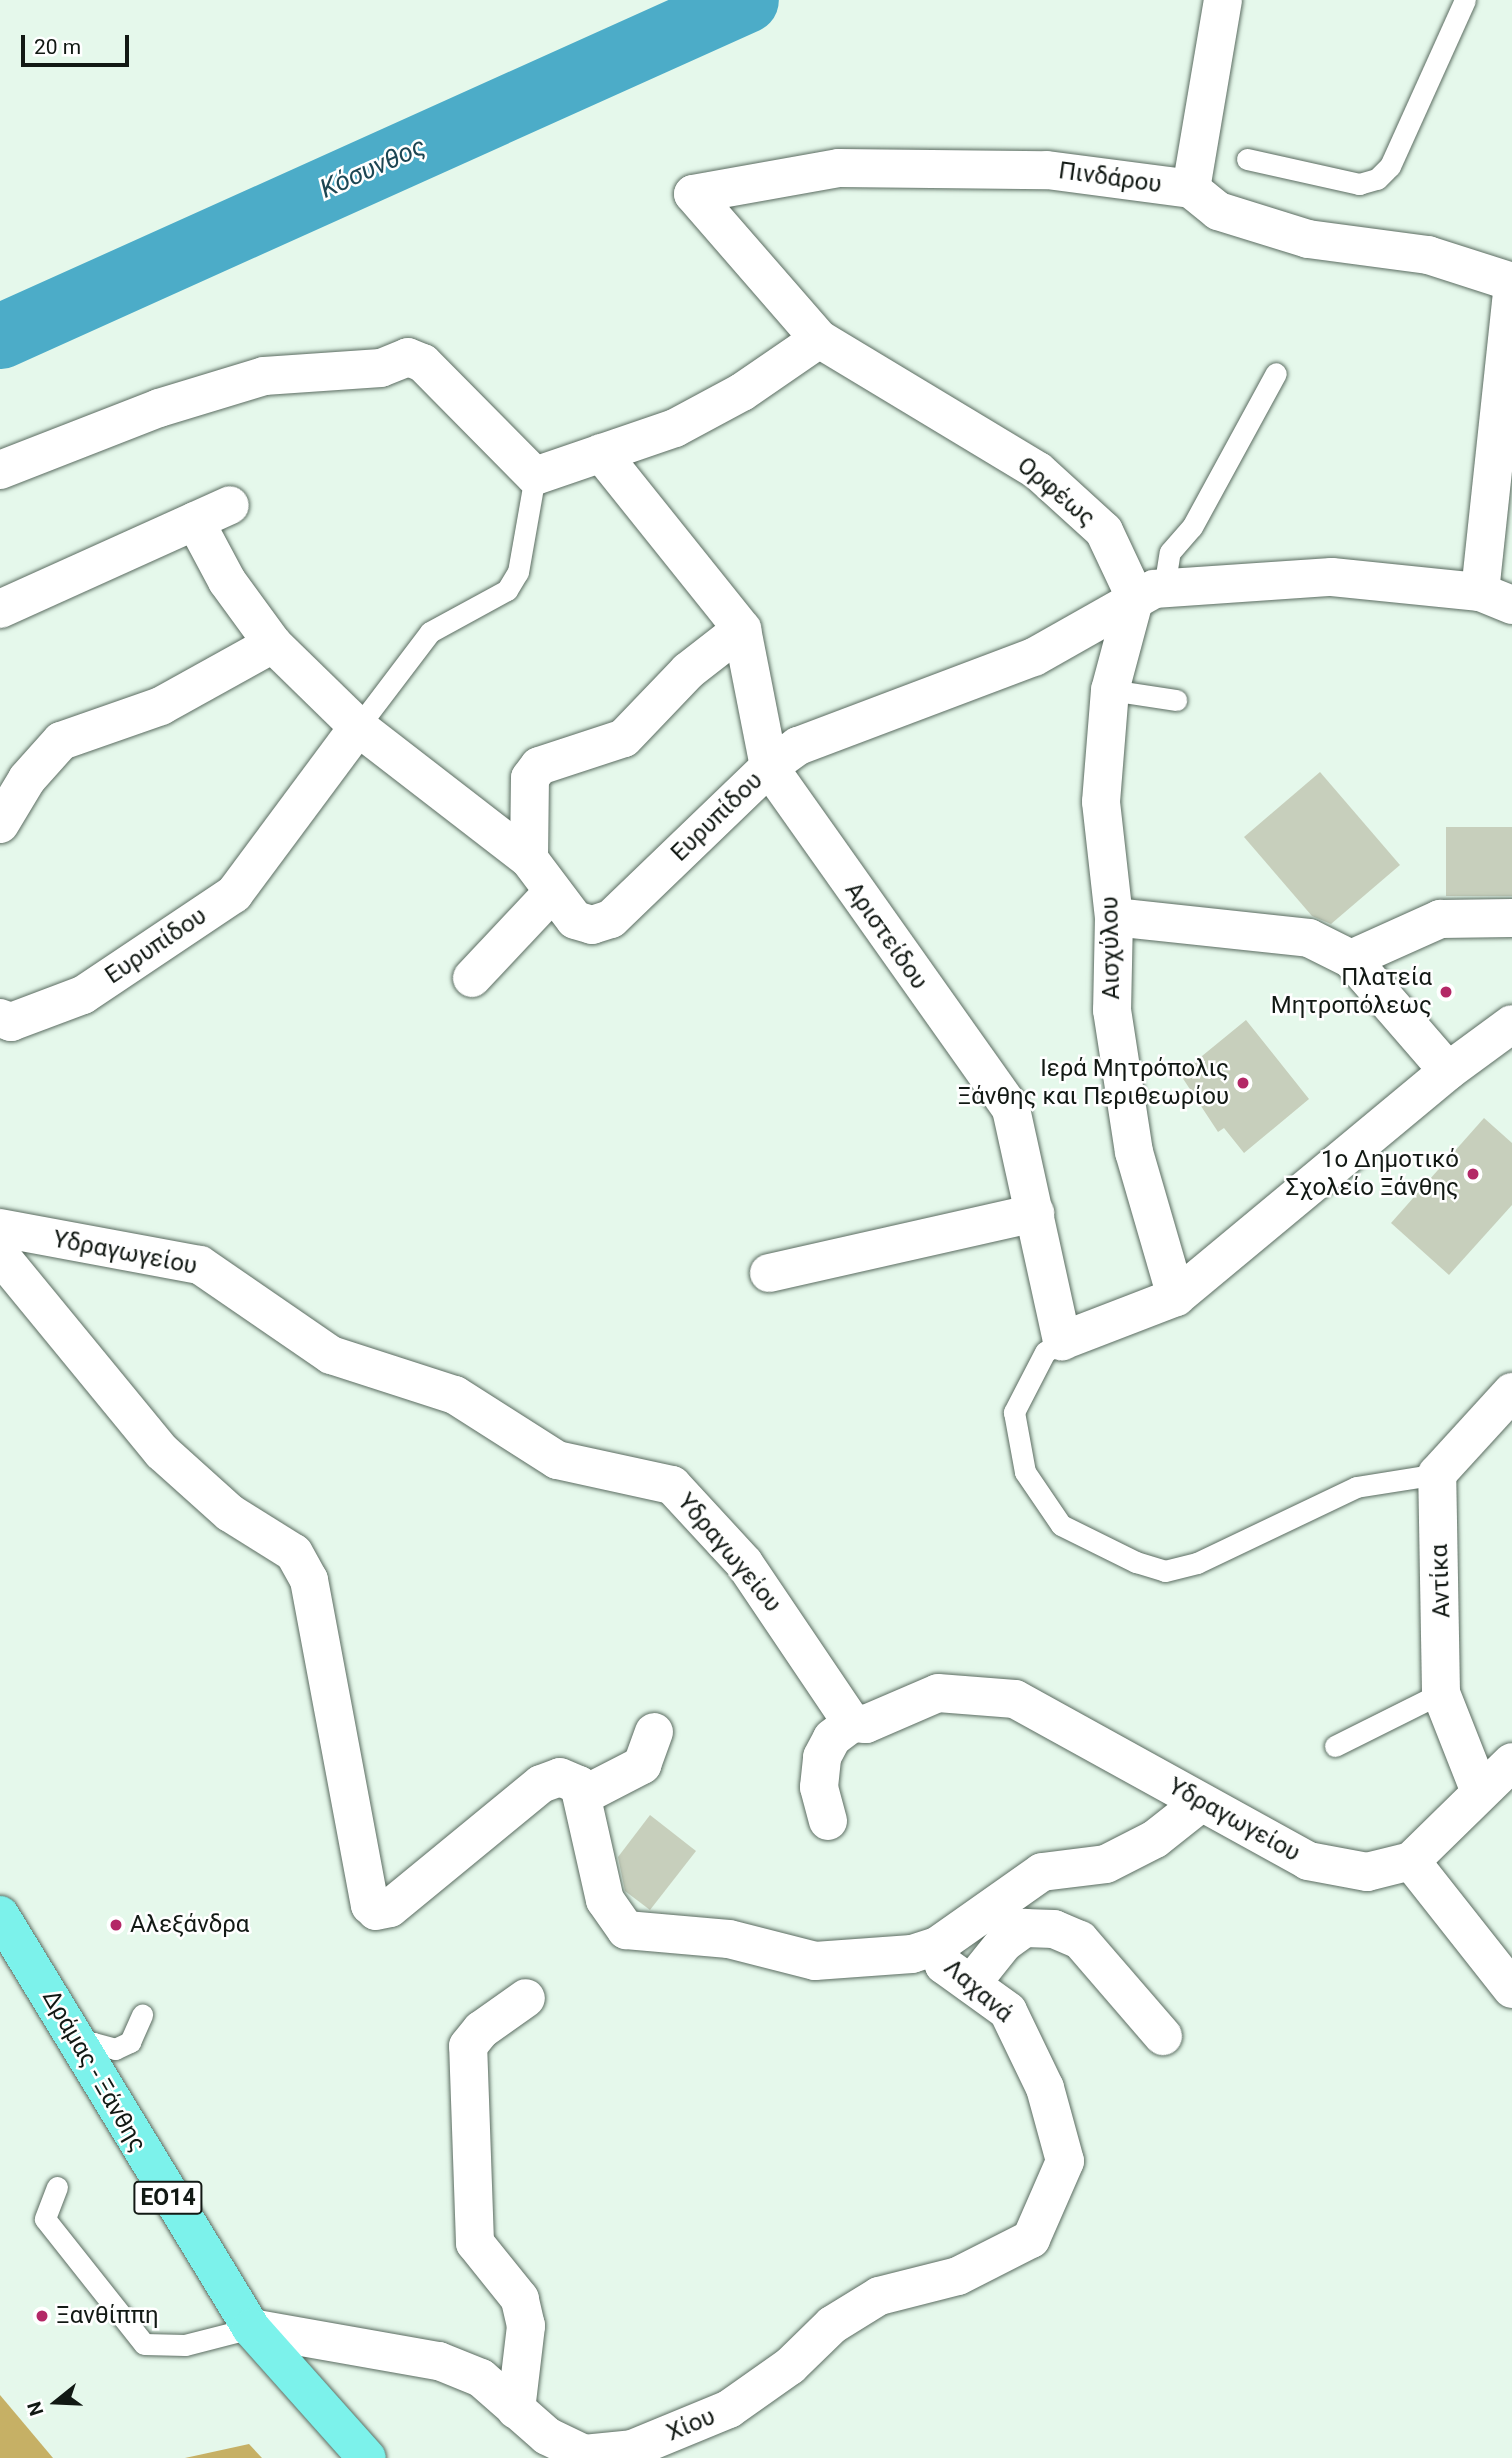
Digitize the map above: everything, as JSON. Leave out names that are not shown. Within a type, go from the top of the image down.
[{"type":"main road","name":"Δράμας - Ξάνθης","points":[[0,1915],[251,2328],[368,2458]]},
{"type":"street","points":[[1191,189],[1223,0]]},
{"type":"street","name":"Πινδάρου","points":[[692,194],[839,168],[1047,170],[1191,189],[1218,211],[1308,239],[1428,255],[1512,282]]},
{"type":"street","name":"Ορφέως","points":[[692,194],[819,339],[1038,471],[1104,531],[1150,593]]},
{"type":"street","points":[[1150,593],[1332,577],[1496,599],[1512,292]]},
{"type":"street","points":[[0,470],[159,408],[264,376],[382,368],[408,358],[423,363],[535,476],[675,428],[819,339]]},
{"type":"street","name":"Αριστείδου","points":[[601,453],[742,629],[769,767],[1011,1109],[1062,1341]]},
{"type":"street","points":[[0,609],[230,505]]},
{"type":"street","name":"Ευρυπίδου","points":[[195,521],[227,581],[273,644],[358,727],[529,859],[551,894],[583,924],[611,919],[769,767],[798,746],[1034,657],[1150,593]]},
{"type":"street","name":"Αισχύλου","points":[[1150,593],[1110,690],[1101,802],[1114,917],[1112,1010],[1118,1069],[1134,1152],[1176,1297]]},
{"type":"street","points":[[529,859],[530,778],[538,766],[624,738],[688,671],[742,629]]},
{"type":"street","points":[[0,824],[27,779],[61,741],[161,706],[273,644]]},
{"type":"street","name":"Ευρυπίδου","points":[[0,1017],[11,1022],[83,995],[234,894],[358,727]]},
{"type":"street","points":[[472,978],[551,894]]},
{"type":"street","points":[[1114,917],[1309,938],[1351,959],[1448,1071]]},
{"type":"street","points":[[1351,959],[1440,919],[1512,918]]},
{"type":"street","points":[[1062,1341],[1176,1297],[1448,1071],[1512,1024]]},
{"type":"street","points":[[769,1273],[1035,1213]]},
{"type":"street","name":"Υδραγωγείου","points":[[0,1228],[200,1265],[331,1355],[455,1395],[557,1460],[672,1485],[744,1563],[852,1723],[866,1724],[939,1693],[1015,1699],[1198,1805],[1308,1861],[1367,1872],[1412,1861]]},
{"type":"street","points":[[0,1255],[162,1452],[230,1513],[294,1553],[309,1580],[370,1905],[383,1912],[390,1908],[541,1784],[560,1777],[579,1785],[605,1900],[626,1930],[729,1939],[815,1961],[912,1954],[937,1946]]},
{"type":"street","points":[[1437,1474],[1512,1392]]},
{"type":"street","name":"Αντίκα","points":[[1437,1474],[1441,1693],[1480,1792]]},
{"type":"street","points":[[828,1821],[819,1787],[822,1757],[832,1738],[852,1723]]},
{"type":"street","points":[[582,1796],[642,1765],[654,1732]]},
{"type":"street","points":[[1512,1762],[1412,1861],[1512,1989]]},
{"type":"street","name":"Λαχανά","points":[[1031,2239],[1065,2161],[1034,2055],[1008,2011],[944,1965],[937,1946],[1042,1872],[1106,1864],[1154,1839],[1198,1805]]},
{"type":"street","points":[[971,1984],[1004,1943],[1025,1928],[1054,1929],[1080,1940],[1163,2036]]},
{"type":"street","points":[[516,2410],[526,2326],[520,2299],[475,2243],[468,2046],[481,2030],[526,1998]]},
{"type":"street","name":"Χίου","points":[[251,2328],[439,2361],[481,2378],[547,2436],[584,2454],[632,2449],[729,2409],[790,2366],[832,2325],[879,2297],[958,2276],[1031,2239]]},
{"type":"lane","points":[[1247,159],[1359,184],[1377,179],[1390,166],[1465,0]]},
{"type":"lane","points":[[1150,593],[1170,552],[1192,527],[1276,373]]},
{"type":"lane","points":[[358,727],[430,632],[507,590],[518,572],[535,476]]},
{"type":"lane","points":[[1110,690],[1177,699]]},
{"type":"lane","points":[[1062,1341],[1045,1352],[1014,1412],[1025,1472],[1060,1525],[1136,1562],[1165,1571],[1198,1563],[1356,1487],[1437,1474]]},
{"type":"lane","points":[[1335,1746],[1441,1693]]},
{"type":"lane","points":[[80,2047],[93,2043],[115,2049],[130,2042],[142,2015]]},
{"type":"lane","points":[[57,2187],[45,2219],[144,2344],[185,2345],[251,2328]]},
{"type":"shaded area","points":[[0,2395],[53,2458],[0,2458]]},
{"type":"shaded area","points":[[249,2444],[262,2458],[185,2458]]},
{"type":"building","points":[[1320,772],[1400,865],[1331,924],[1312,916],[1244,837]]},
{"type":"building","points":[[1446,827],[1512,827],[1512,896],[1446,896]]},
{"type":"building","name":"Ιερά Μητρόπολις Ξάνθης και Περιθεωρίου","points":[[1246,1020],[1309,1099],[1244,1153],[1224,1128],[1218,1132],[1180,1074]]},
{"type":"building","name":"1ο Δημοτικό Σχολείο Ξάνθης","points":[[1484,1118],[1512,1143],[1512,1205],[1449,1275],[1391,1223]]},
{"type":"building","points":[[650,1815],[696,1851],[650,1910],[625,1891],[618,1857]]},
{"type":"waterway","name":"Κόσυνθος","points":[[0,336],[746,0]]},
{"type":"place","name":"Πλατεία Μητροπόλεως","points":[[1446,992]]},
{"type":"place","name":"Ιερά Μητρόπολις Ξάνθης και Περιθεωρίου","points":[[1243,1083]]},
{"type":"place","name":"1ο Δημοτικό Σχολείο Ξάνθης","points":[[1473,1174]]},
{"type":"place","name":"Αλεξάνδρα","points":[[116,1925]]},
{"type":"place","name":"Ξανθίππη","points":[[42,2316]]}]
